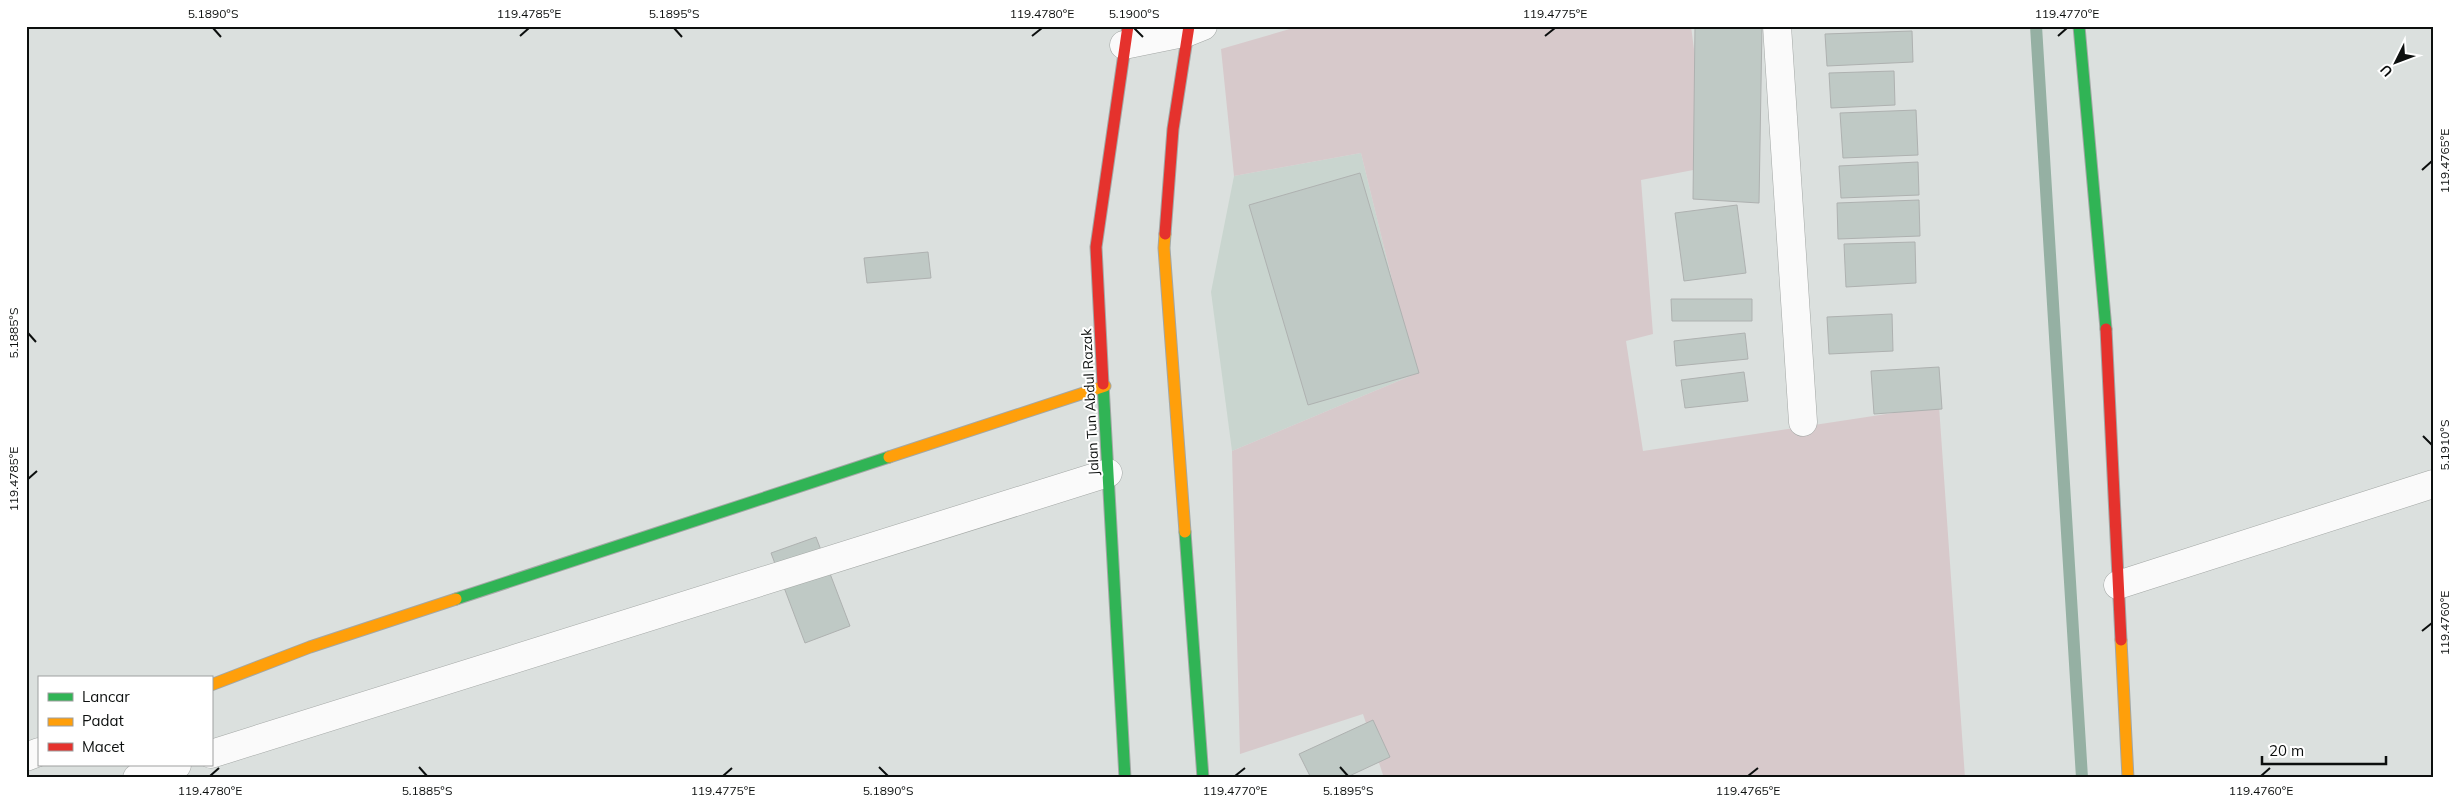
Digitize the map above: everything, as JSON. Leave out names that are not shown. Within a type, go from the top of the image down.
[{"type":"street","points":[[1777,26],[1802,422]]},
{"type":"street","points":[[2079,26],[2106,327],[2128,778]]},
{"type":"street","points":[[1126,36],[1193,28],[1173,129],[1164,248],[1203,778]]},
{"type":"street","name":"Jalan Tun Abdul Razak","points":[[1125,778],[1096,247],[1126,36]]},
{"type":"street","points":[[212,685],[310,647],[1105,386]]},
{"type":"street","points":[[212,754],[1108,473]]},
{"type":"street","points":[[2118,584],[2433,484]]},
{"type":"street","points":[[26,757],[38,752]]},
{"type":"street","points":[[137,778],[174,766]]},
{"type":"shaded area","points":[[1300,26],[1691,26],[1709,167],[1641,180],[1653,334],[1626,341],[1643,451],[1939,406],[1965,778],[1384,778],[1363,714],[1240,754],[1232,451],[1415,374],[1361,153],[1234,176],[1221,49]]},
{"type":"shaded area","points":[[1361,153],[1415,374],[1232,451],[1211,292],[1234,176]]},
{"type":"building","points":[[1695,26],[1762,26],[1759,203],[1693,199]]},
{"type":"building","points":[[1912,31],[1913,62],[1827,66],[1825,34]]},
{"type":"building","points":[[1894,71],[1895,105],[1831,108],[1829,73]]},
{"type":"building","points":[[1916,110],[1918,155],[1843,158],[1840,113]]},
{"type":"building","points":[[1918,162],[1919,195],[1841,198],[1839,166]]},
{"type":"building","points":[[1360,173],[1419,373],[1308,405],[1249,205]]},
{"type":"building","points":[[1919,200],[1920,236],[1838,239],[1837,203]]},
{"type":"building","points":[[1737,205],[1746,273],[1684,281],[1675,213]]},
{"type":"building","points":[[1915,242],[1916,283],[1846,287],[1844,244]]},
{"type":"building","points":[[928,252],[931,278],[867,283],[864,258]]},
{"type":"building","points":[[1671,299],[1752,299],[1752,321],[1672,321]]},
{"type":"building","points":[[1892,314],[1893,351],[1829,354],[1827,317]]},
{"type":"building","points":[[1745,333],[1748,359],[1676,366],[1674,341]]},
{"type":"building","points":[[1939,367],[1942,409],[1874,414],[1871,371]]},
{"type":"building","points":[[1744,372],[1748,401],[1685,408],[1681,380]]},
{"type":"building","points":[[816,537],[850,626],[805,643],[771,553]]},
{"type":"building","points":[[1373,720],[1390,757],[1345,778],[1311,778],[1299,754]]},
{"type":"waterway","points":[[2036,26],[2082,778]]},
{"type":"traffic: fast","points":[[2079,26],[2106,329]]},
{"type":"traffic: fast","points":[[1103,384],[1125,778]]},
{"type":"traffic: fast","points":[[456,599],[889,457]]},
{"type":"traffic: fast","points":[[1185,532],[1203,778]]},
{"type":"traffic: slow","points":[[1165,234],[1164,248],[1185,532]]},
{"type":"traffic: slow","points":[[889,457],[1105,386]]},
{"type":"traffic: slow","points":[[212,685],[310,647],[456,599]]},
{"type":"traffic: slow","points":[[2121,640],[2128,778]]},
{"type":"traffic: jam","points":[[1103,384],[1096,247],[1128,26]]},
{"type":"traffic: jam","points":[[1165,234],[1173,129],[1189,26]]},
{"type":"traffic: jam","points":[[2106,329],[2121,640]]}]
